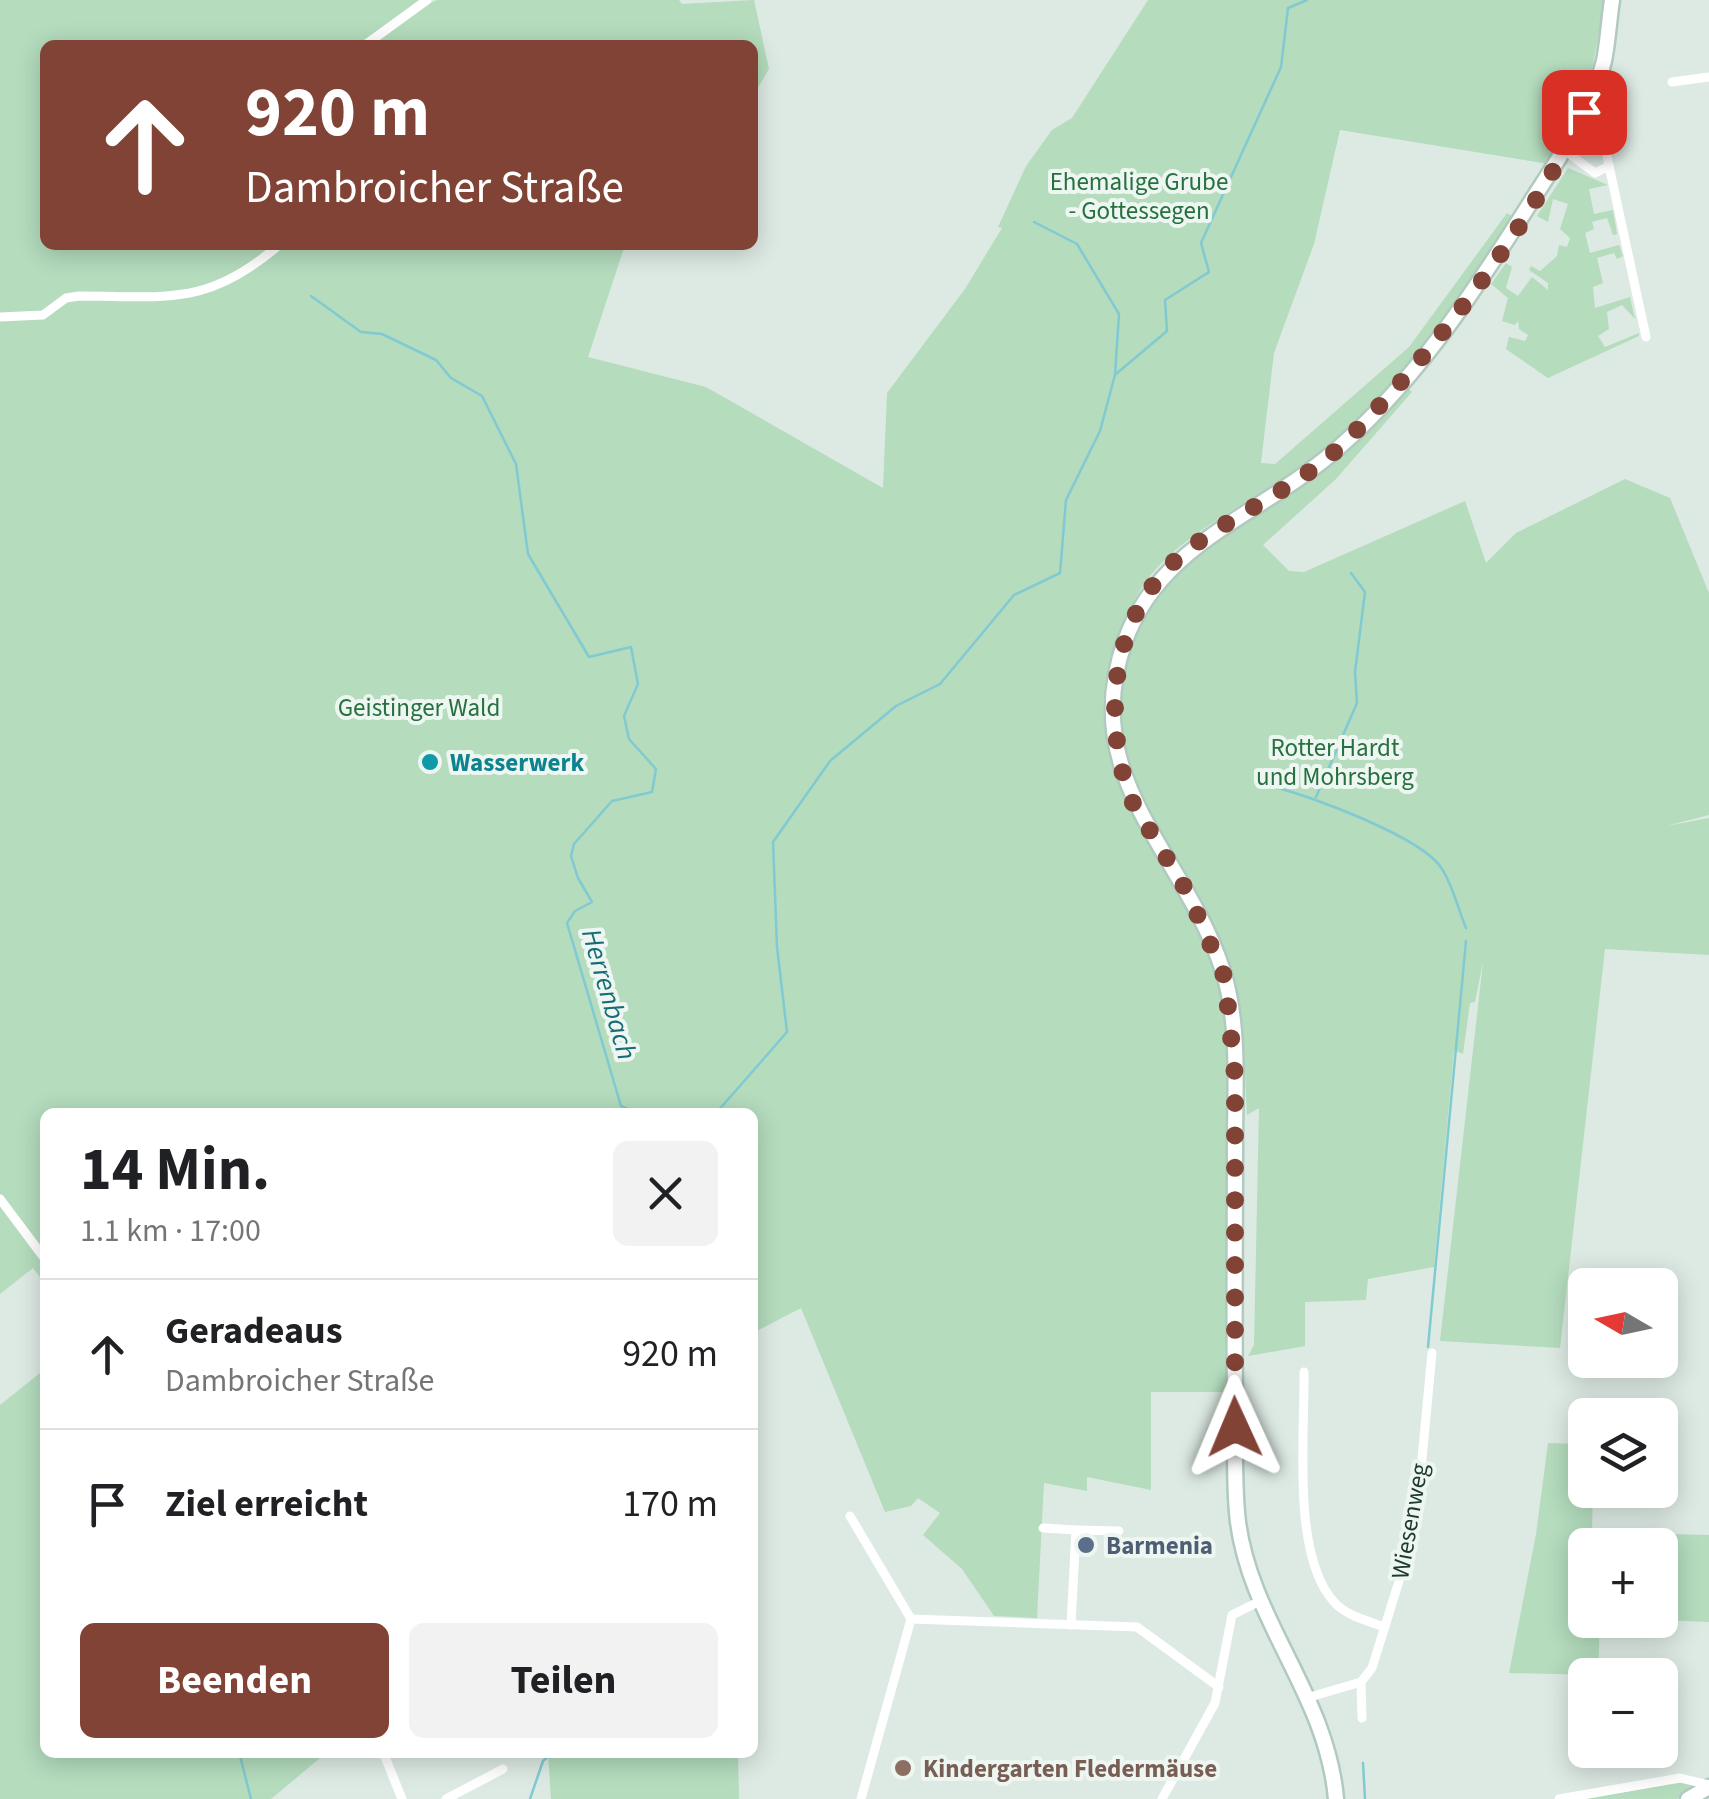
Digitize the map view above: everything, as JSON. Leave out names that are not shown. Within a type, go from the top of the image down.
[{"type":"street","points":[[372,40],[427,0]]},
{"type":"street","points":[[1336,1799],[1332,1763],[1310,1697],[1260,1601],[1246,1564],[1238,1524],[1235,1084],[1225,978],[1188,893],[1130,798],[1113,732],[1114,684],[1136,616],[1176,560],[1295,482],[1348,440],[1455,314],[1564,150],[1584,112],[1604,61],[1612,0]]},
{"type":"street","points":[[1672,82],[1709,78]]},
{"type":"street","points":[[1584,112],[1601,125],[1646,337]]},
{"type":"street","points":[[1564,150],[1595,174],[1608,166]]},
{"type":"street","points":[[0,318],[30,318],[80,296],[208,292],[246,272],[272,250]]},
{"type":"street","points":[[0,1199],[40,1252]]},
{"type":"street","name":"Wiesenweg","points":[[1362,1718],[1361,1682],[1372,1668],[1404,1565],[1418,1500],[1432,1353]]},
{"type":"street","points":[[1304,1372],[1304,1484],[1315,1564],[1335,1603],[1384,1626]]},
{"type":"street","points":[[850,1516],[912,1619],[863,1798]]},
{"type":"street","points":[[1044,1528],[1119,1531]]},
{"type":"street","points":[[1070,1626],[1076,1530]]},
{"type":"street","points":[[1162,1799],[1215,1704],[1232,1615],[1260,1601]]},
{"type":"street","points":[[912,1619],[1137,1628],[1219,1687]]},
{"type":"street","points":[[1310,1697],[1361,1682]]},
{"type":"street","points":[[386,1758],[402,1799]]},
{"type":"street","points":[[446,1799],[503,1769]]},
{"type":"street","points":[[1559,1799],[1680,1778],[1709,1786]]},
{"type":"street","points":[[1688,1799],[1709,1786]]},
{"type":"green space","name":"Geistinger Wald","points":[[0,0],[419,0],[366,40],[40,40],[40,250],[623,250],[588,357],[706,387],[883,488],[887,393],[965,289],[1002,228],[998,227],[1026,166],[1052,130],[1072,118],[1148,0],[1605,0],[1592,69],[1549,164],[1340,130],[1314,244],[1274,353],[1261,463],[1275,464],[1409,347],[1507,213],[1516,219],[1436,334],[1367,413],[1318,456],[1204,528],[1156,569],[1139,592],[1111,656],[1104,712],[1112,763],[1132,810],[1185,902],[1208,951],[1223,1006],[1233,1135],[1225,1353],[1229,1392],[1151,1392],[1151,1490],[1087,1477],[1087,1491],[1044,1483],[1037,1618],[994,1616],[962,1569],[923,1535],[940,1513],[918,1498],[911,1506],[885,1512],[801,1308],[758,1330],[758,1108],[40,1108],[40,1277],[33,1268],[0,1294]]},
{"type":"green space","points":[[437,0],[679,0],[682,4],[754,0],[769,69],[758,88],[758,40],[378,40],[409,13]]},
{"type":"green space","points":[[1568,168],[1608,185],[1589,189],[1594,214],[1613,210],[1617,234],[1613,235],[1607,218],[1592,222],[1594,229],[1585,233],[1590,253],[1619,245],[1623,256],[1617,259],[1614,253],[1597,258],[1603,283],[1593,287],[1595,308],[1630,297],[1635,319],[1622,305],[1607,312],[1609,329],[1598,336],[1605,347],[1639,336],[1548,378],[1506,349],[1509,337],[1525,341],[1528,335],[1519,329],[1518,321],[1515,325],[1502,321],[1508,298],[1491,284],[1506,263],[1512,267],[1506,288],[1518,296],[1532,277],[1548,290],[1548,283],[1529,270],[1531,266],[1540,271],[1557,256],[1559,245],[1567,247],[1570,238],[1560,229],[1568,204],[1553,199],[1548,222],[1537,216]]},
{"type":"green space","name":"Rotter Hardt und Mohrsberg","points":[[1409,389],[1412,392],[1336,479],[1263,545],[1289,571],[1304,572],[1465,501],[1486,563],[1516,533],[1625,479],[1670,498],[1709,593],[1709,815],[1666,826],[1709,818],[1709,955],[1605,949],[1560,1348],[1440,1341],[1483,962],[1475,1002],[1470,1003],[1463,1054],[1454,1050],[1434,1267],[1368,1279],[1366,1300],[1305,1302],[1305,1346],[1248,1356],[1254,1345],[1259,1108],[1247,1115],[1235,981],[1209,918],[1136,787],[1122,734],[1121,706],[1131,651],[1141,625],[1179,569],[1242,520],[1245,523],[1314,478],[1370,430]]},
{"type":"green space","points":[[40,1373],[40,1758],[320,1758],[271,1799],[0,1799],[0,1405]]},
{"type":"green space","points":[[1548,1443],[1568,1444],[1568,1508],[1593,1508],[1592,1528],[1568,1528],[1568,1638],[1599,1638],[1599,1658],[1568,1658],[1568,1674],[1509,1673],[1536,1534]]},
{"type":"green space","points":[[1678,1534],[1709,1535],[1709,1622],[1678,1621]]},
{"type":"green space","points":[[548,1758],[738,1758],[739,1799],[551,1799]]},
{"type":"green space","points":[[1692,1780],[1696,1789],[1677,1799],[1586,1799]]},
{"type":"waterway","points":[[1116,374],[1167,331],[1165,300],[1209,272],[1201,243],[1281,67],[1288,8],[1307,0]]},
{"type":"waterway","points":[[720,1108],[787,1032],[777,947],[773,842],[830,761],[896,706],[940,684],[1014,595],[1060,573],[1066,500],[1100,431],[1115,375],[1119,314],[1077,244],[1034,222]]},
{"type":"waterway","name":"Herrenbach","points":[[311,296],[361,332],[382,334],[436,360],[451,378],[482,396],[516,464],[528,554],[589,657],[631,647],[638,684],[624,716],[629,739],[656,769],[652,792],[612,801],[574,844],[571,856],[592,902],[575,911],[567,923],[621,1106],[625,1108]]},
{"type":"waterway","points":[[1316,797],[1357,703],[1355,672],[1365,592],[1351,573]]},
{"type":"waterway","points":[[1274,787],[1365,820],[1431,857],[1446,876],[1466,928]]},
{"type":"waterway","points":[[1428,1347],[1466,941]]},
{"type":"waterway","points":[[241,1758],[251,1799]]},
{"type":"waterway","name":"Herrenbach","points":[[530,1799],[546,1758]]},
{"type":"waterway","points":[[1363,1763],[1365,1799]]},
{"type":"place","name":"Wasserwerk","points":[[430,762]]},
{"type":"place","name":"Barmenia","points":[[1086,1545]]},
{"type":"place","name":"Kindergarten Fledermäuse","points":[[903,1768]]},
{"type":"route","points":[[1235,1427],[1232,1018],[1225,978],[1204,922],[1130,798],[1123,778],[1113,732],[1114,684],[1120,656],[1148,594],[1176,560],[1322,462],[1348,440],[1411,369],[1490,266],[1584,112]]},
{"type":"park label","name":"Ehemalige Grube - Gottessegen","points":[[1139,196]]}]
